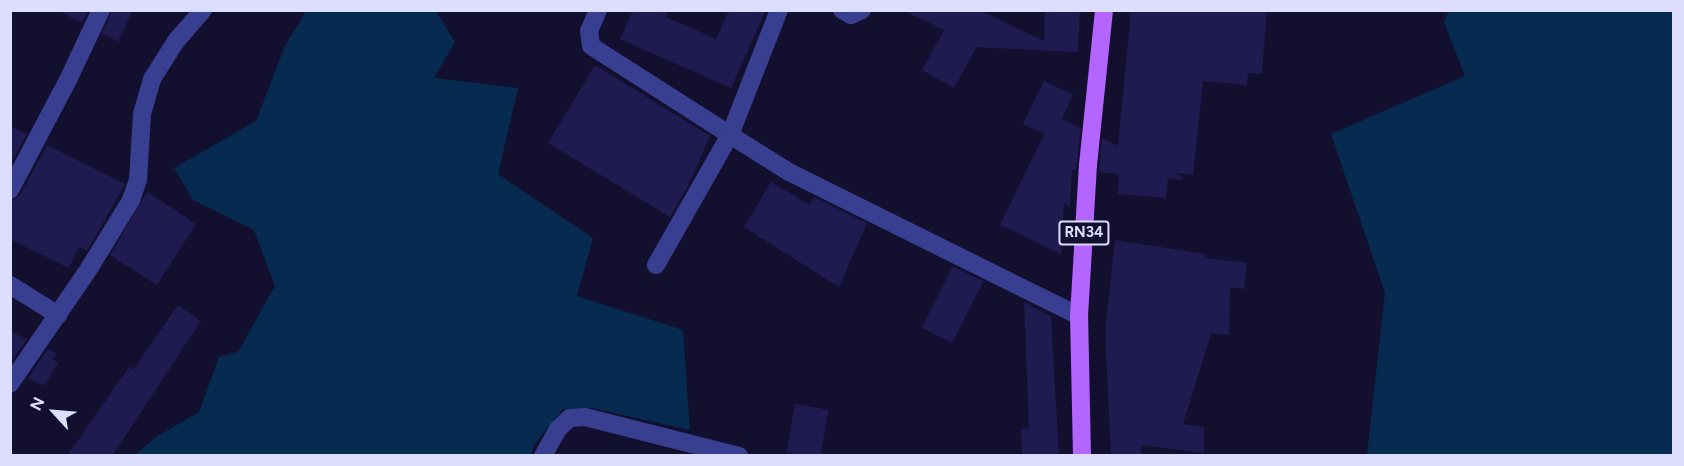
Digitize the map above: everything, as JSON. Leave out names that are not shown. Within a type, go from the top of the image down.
[{"type":"main road","name":"RN34","points":[[1082,456],[1079,316],[1088,165],[1104,10]]},
{"type":"street","points":[[10,190],[68,80],[100,10]]},
{"type":"street","points":[[10,384],[58,315],[131,200],[138,180],[142,114],[152,79],[176,41],[203,10]]},
{"type":"street","points":[[598,10],[589,31],[591,46],[730,135],[789,172],[1079,316]]},
{"type":"street","points":[[656,265],[730,135],[779,10]]},
{"type":"street","points":[[842,10],[851,15],[862,10]]},
{"type":"street","points":[[10,285],[58,315]]},
{"type":"street","points":[[543,456],[558,429],[570,418],[585,417],[739,456]]},
{"type":"water","points":[[1449,10],[1673,11],[1673,455],[1367,455],[1385,293],[1331,134],[1465,76],[1444,22]]},
{"type":"water","points":[[306,11],[436,11],[455,42],[434,78],[518,88],[498,174],[593,238],[577,296],[683,330],[690,430],[592,408],[563,409],[534,445],[531,455],[134,456],[156,437],[199,412],[219,357],[238,352],[275,286],[254,230],[193,200],[174,168],[256,121],[285,46]]},
{"type":"building","points":[[57,10],[88,10],[82,23]]},
{"type":"building","points":[[112,10],[133,10],[118,42],[102,33]]},
{"type":"building","points":[[633,10],[669,10],[666,17],[716,39],[729,10],[766,10],[731,88],[620,39]]},
{"type":"building","points":[[902,10],[980,10],[1044,41],[1045,10],[1080,10],[1078,52],[973,47],[976,48],[954,88],[922,70],[944,30]]},
{"type":"building","points":[[1131,10],[1267,10],[1262,74],[1248,73],[1247,85],[1203,81],[1193,175],[1173,173],[1183,177],[1182,180],[1168,178],[1166,198],[1118,194],[1119,174],[1099,172],[1102,138],[1118,146]]},
{"type":"building","points":[[595,65],[710,136],[687,188],[670,217],[548,143]]},
{"type":"building","points":[[1044,81],[1073,95],[1062,119],[1081,128],[1076,170],[1072,170],[1070,206],[1064,203],[1061,254],[1000,225],[1044,134],[1023,124]]},
{"type":"building","points":[[10,126],[27,134],[10,165]]},
{"type":"building","points":[[47,145],[125,184],[87,251],[79,247],[69,268],[10,239],[10,201],[20,195]]},
{"type":"building","points":[[771,182],[810,205],[814,197],[867,223],[839,287],[744,227]]},
{"type":"building","points":[[149,193],[196,224],[157,285],[110,255],[145,195]]},
{"type":"building","points":[[1115,240],[1205,254],[1205,258],[1247,263],[1244,289],[1230,287],[1229,335],[1211,334],[1183,424],[1204,427],[1204,453],[1141,445],[1141,456],[1111,456],[1105,331]]},
{"type":"building","points":[[953,266],[983,281],[952,343],[922,327]]},
{"type":"building","points":[[1024,302],[1051,317],[1059,456],[1022,456],[1021,429],[1029,428]]},
{"type":"building","points":[[178,305],[201,321],[112,456],[67,456],[129,367],[133,370]]},
{"type":"building","points":[[10,331],[27,339],[10,363]]},
{"type":"building","points":[[48,349],[57,354],[53,359],[58,363],[44,386],[28,378]]},
{"type":"building","points":[[795,404],[828,410],[820,456],[786,452]]}]
